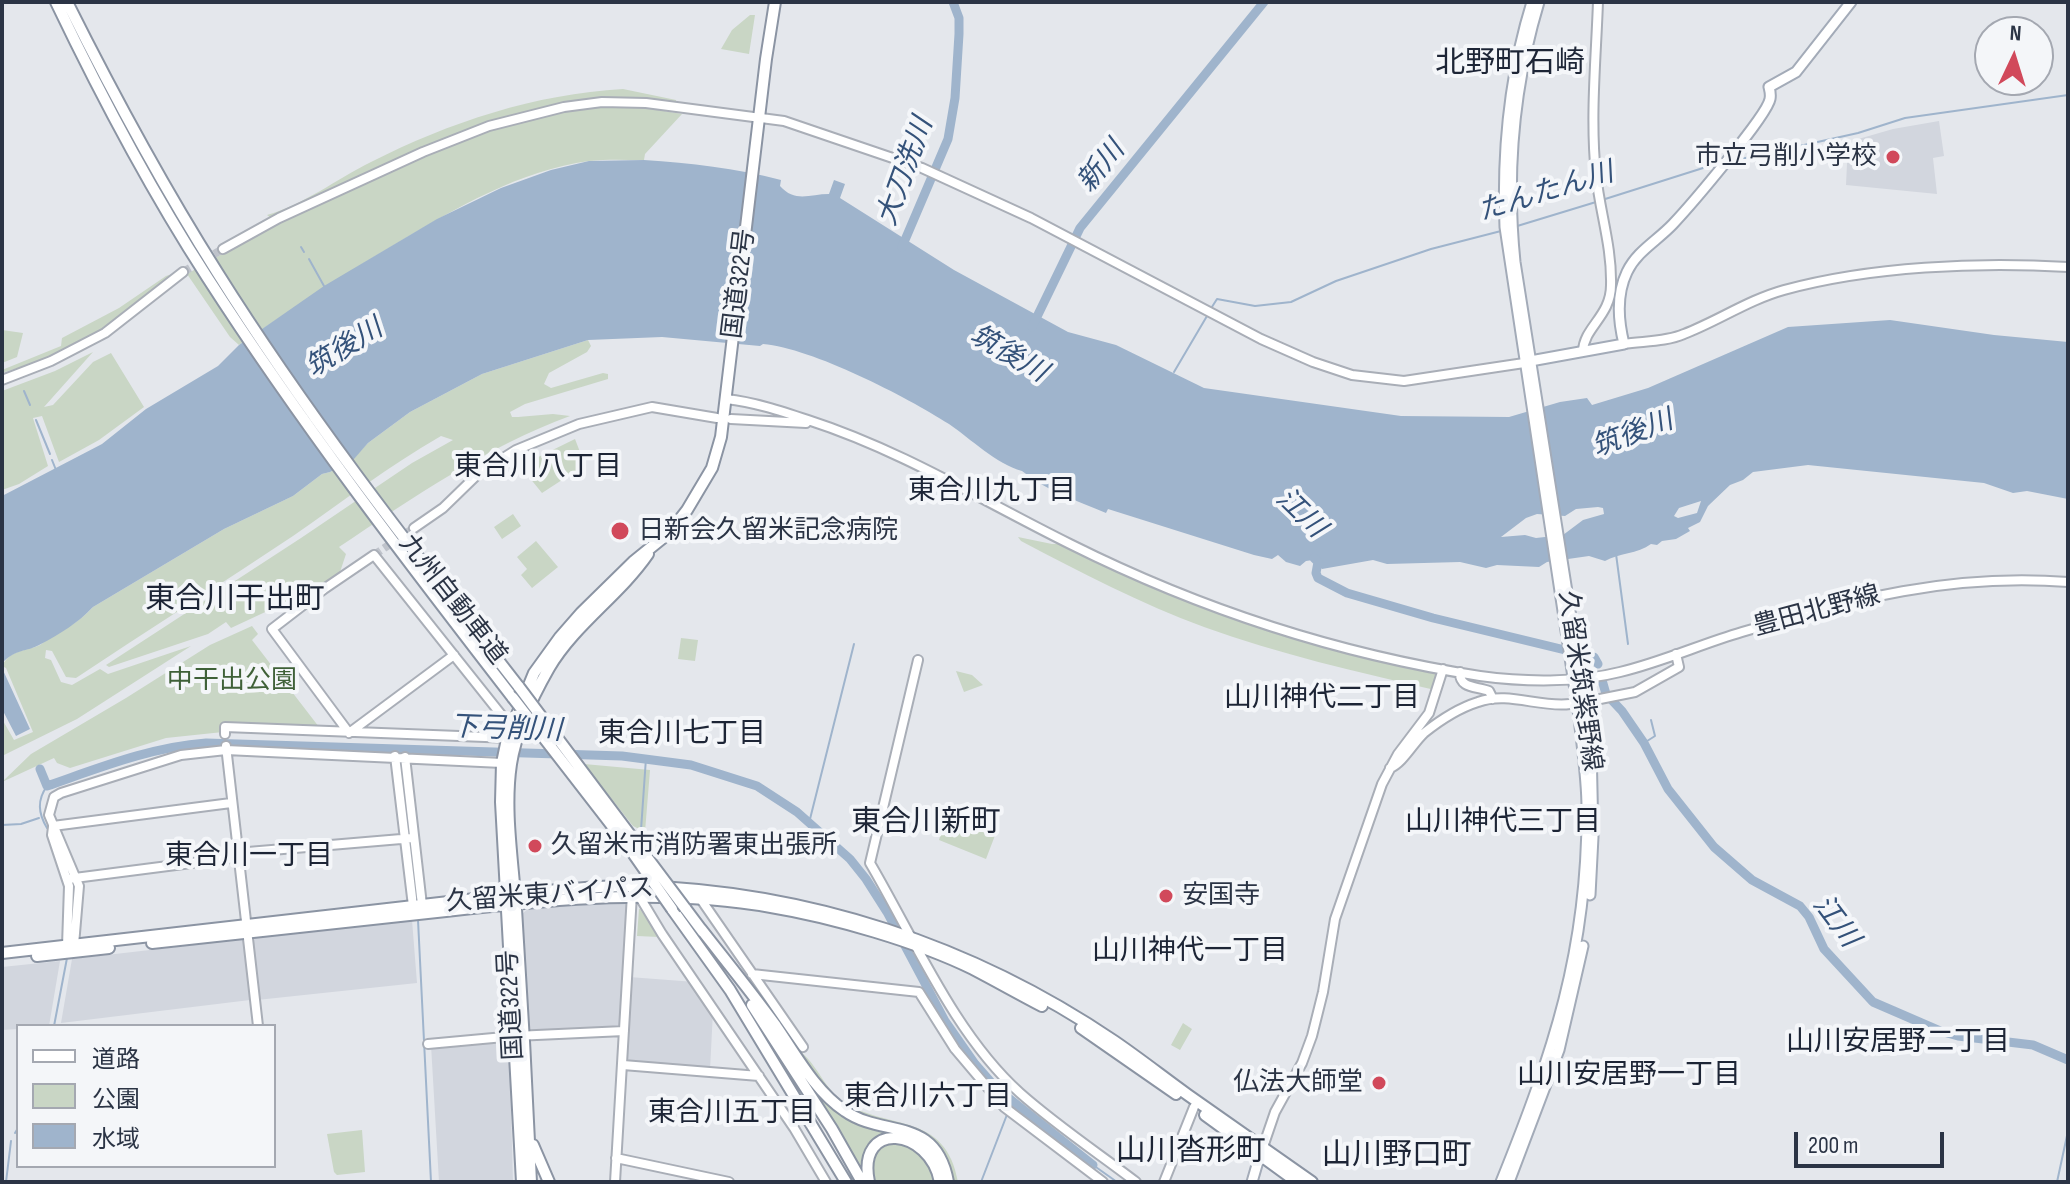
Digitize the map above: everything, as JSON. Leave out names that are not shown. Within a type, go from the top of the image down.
[{"type":"highway","name":"九州自動車道","points":[[56,2],[113,117],[212,276],[262,341],[388,525],[513,698],[630,849],[730,990],[844,1179]]},
{"type":"highway","name":"九州自動車道","points":[[67,2],[212,276]]},
{"type":"highway","name":"国道322号","points":[[531,1182],[511,899],[506,760],[534,673],[560,637],[633,562],[670,532],[712,468],[721,437],[761,100],[776,5]]},
{"type":"highway","name":"九州自動車道","points":[[388,525],[519,687],[701,929],[832,1129],[862,1182]]},
{"type":"highway","name":"久留米東バイパス","points":[[635,892],[771,907],[819,917],[970,968],[1074,1023],[1194,1107],[1312,1182]]},
{"type":"highway","name":"久留米東バイパス","points":[[2,960],[247,928],[511,899],[635,892],[777,901],[882,926],[999,975],[1089,1026],[1261,1151],[1297,1182]]},
{"type":"highway","name":"久留米東バイパス","points":[[2,953],[247,928]]},
{"type":"highway","points":[[701,929],[820,1088],[848,1114],[924,1139],[941,1159],[948,1182]]},
{"type":"highway","name":"国道322号","points":[[520,1036],[522,1182]]},
{"type":"highway","points":[[528,1119],[533,1145],[549,1182]]},
{"type":"highway","points":[[869,1182],[867,1164],[872,1149],[879,1142],[892,1137],[908,1139],[929,1154],[937,1166],[940,1182]]},
{"type":"main road","name":"久留米筑紫野線","points":[[1509,1182],[1559,1050],[1578,976],[1592,870],[1591,744],[1576,674],[1508,226],[1504,162],[1508,109],[1520,43],[1532,2]]},
{"type":"main road","name":"久留米筑紫野線","points":[[1508,226],[1515,109],[1528,39],[1539,2]]},
{"type":"main road","points":[[1527,362],[1624,344],[1619,305],[1626,274],[1641,251],[1672,225],[1725,163],[1770,101],[1769,87],[1796,72],[1851,2]]},
{"type":"main road","name":"久留米筑紫野線","points":[[1501,1182],[1550,1056],[1580,929],[1587,806],[1576,674]]},
{"type":"main road","points":[[1252,1182],[1261,1151]]},
{"type":"street","points":[[1583,351],[1591,331],[1609,304],[1611,287],[1610,248],[1598,190],[1593,137],[1598,2]]},
{"type":"street","points":[[223,249],[279,218],[423,152],[489,126],[564,107],[624,101],[801,125],[922,168],[1031,218],[1261,339],[1313,362],[1375,380],[1404,381],[1527,362]]},
{"type":"street","points":[[1624,344],[1680,336],[1752,301],[1803,285],[1843,277],[1941,268],[2068,267]]},
{"type":"street","points":[[2,380],[51,361],[105,333],[183,272]]},
{"type":"street","name":"豊田北野線","points":[[726,397],[817,423],[883,448],[1066,543],[1162,586],[1277,628],[1344,647],[1460,672],[1516,679],[1620,672],[1738,633],[1907,589],[1987,580],[2068,582]]},
{"type":"street","points":[[414,528],[443,508],[478,474],[516,450],[579,424],[652,407],[717,418]]},
{"type":"street","points":[[731,419],[817,423]]},
{"type":"street","points":[[349,733],[272,629],[374,555],[454,655],[512,738]]},
{"type":"street","points":[[1590,701],[1635,692],[1679,667],[1676,654]]},
{"type":"street","points":[[349,733],[454,655]]},
{"type":"street","points":[[918,660],[870,863],[961,1023],[1019,1092],[1136,1182]]},
{"type":"street","points":[[1261,1151],[1275,1112],[1302,1063],[1312,1036],[1335,919],[1389,768],[1429,713],[1443,669]]},
{"type":"street","points":[[1460,672],[1462,682],[1489,691],[1493,699]]},
{"type":"street","points":[[1389,768],[1399,764],[1406,752],[1436,724],[1468,705],[1493,699],[1570,704]]},
{"type":"street","points":[[225,734],[225,727],[512,738]]},
{"type":"street","points":[[70,946],[71,878],[49,815],[51,804],[61,793],[181,755],[226,748],[506,760]]},
{"type":"street","points":[[226,748],[258,1024]]},
{"type":"street","points":[[395,756],[417,908]]},
{"type":"street","points":[[405,757],[409,838]]},
{"type":"street","points":[[53,826],[231,803]]},
{"type":"street","points":[[53,826],[52,835],[60,859],[71,878]]},
{"type":"street","points":[[71,878],[238,857],[248,852],[409,838]]},
{"type":"street","points":[[615,1182],[635,892]]},
{"type":"street","points":[[635,892],[794,1128],[826,1182]]},
{"type":"street","points":[[700,898],[803,1047]]},
{"type":"street","points":[[752,974],[919,992],[955,1049],[1004,1107],[1103,1182]]},
{"type":"street","points":[[428,1044],[624,1031]]},
{"type":"street","points":[[623,1065],[759,1076]]},
{"type":"street","points":[[1164,1182],[1194,1107]]},
{"type":"street","points":[[616,1158],[729,1182]]},
{"type":"shaded area","name":"市立弓削小学校","points":[[1939,121],[1944,156],[1933,158],[1937,194],[1846,185],[1848,142],[1893,129]]},
{"type":"shaded area","points":[[629,899],[621,1027],[527,1033],[522,914],[534,904]]},
{"type":"shaded area","points":[[412,920],[417,983],[257,1000],[252,943],[256,937]]},
{"type":"shaded area","points":[[245,939],[250,1000],[61,1023],[72,959]]},
{"type":"shaded area","points":[[60,961],[49,1024],[16,1024],[16,1029],[2,1030],[2,967]]},
{"type":"shaded area","points":[[629,977],[695,982],[713,1011],[710,1070],[626,1063]]},
{"type":"shaded area","points":[[509,1038],[513,1182],[439,1182],[431,1045]]},
{"type":"green space","points":[[750,15],[755,15],[749,54],[721,49],[732,30]]},
{"type":"green space","points":[[623,89],[676,100],[676,103],[630,99],[585,100],[503,119],[424,148],[271,218],[267,215],[307,198],[401,148],[462,123],[558,97]]},
{"type":"green space","points":[[628,105],[682,114],[645,154],[644,160],[596,160],[564,166],[490,192],[379,254],[239,345],[230,337],[187,274],[280,221],[457,141],[538,116],[588,107]]},
{"type":"green space","points":[[175,273],[123,315],[81,343],[2,373],[2,370],[61,346],[62,338],[119,308]]},
{"type":"green space","points":[[2,330],[23,333],[17,357],[2,363]]},
{"type":"green space","points":[[588,340],[591,346],[587,352],[549,373],[544,384],[551,388],[603,373],[608,374],[608,379],[525,404],[510,412],[512,417],[570,416],[480,458],[339,547],[346,554],[340,572],[321,586],[231,628],[226,622],[208,634],[109,667],[106,665],[412,463],[453,440],[441,436],[76,678],[66,677],[52,651],[46,650],[45,658],[51,660],[61,682],[72,685],[100,669],[108,674],[191,646],[77,719],[2,756],[2,719],[14,740],[33,732],[6,668],[2,666],[9,657],[40,645],[78,621],[93,607],[224,529],[293,496],[322,474],[353,459],[368,443],[410,412],[482,374]]},
{"type":"green space","points":[[93,352],[44,407],[53,405],[93,362],[111,353],[144,407],[99,440],[59,462],[42,416],[33,418],[48,466],[19,484],[2,490],[2,391],[55,371]]},
{"type":"green space","points":[[575,439],[585,465],[542,493],[520,466]]},
{"type":"green space","points":[[513,514],[521,526],[502,539],[494,527]]},
{"type":"green space","points":[[1018,537],[1066,544],[1189,600],[1436,669],[1435,690],[1289,654],[1204,627],[1111,587]]},
{"type":"green space","points":[[536,541],[558,567],[532,588],[521,575],[527,569],[517,557]]},
{"type":"green space","name":"中干出公園","points":[[252,626],[258,634],[252,640],[319,727],[223,724],[223,732],[166,738],[70,768],[57,763],[54,758],[2,782],[31,754],[210,645]]},
{"type":"green space","points":[[681,638],[698,640],[695,661],[678,659]]},
{"type":"green space","points":[[956,671],[972,675],[983,685],[964,692]]},
{"type":"green space","points":[[584,764],[650,770],[645,832],[633,826]]},
{"type":"green space","points":[[949,806],[999,825],[986,859],[939,840]]},
{"type":"green space","points":[[640,909],[659,937],[637,936]]},
{"type":"green space","points":[[1183,1023],[1192,1029],[1180,1050],[1171,1045]]},
{"type":"green space","points":[[801,1052],[832,1092],[845,1103],[928,1133],[941,1144],[951,1160],[958,1182],[951,1182],[945,1161],[839,1102],[798,1054]]},
{"type":"green space","points":[[802,1071],[822,1097],[902,1134],[885,1135],[863,1164],[865,1181]]},
{"type":"green space","points":[[362,1130],[365,1172],[337,1175],[327,1134]]},
{"type":"green space","points":[[898,1139],[925,1154],[937,1182],[871,1182],[869,1171],[876,1149]]},
{"type":"water","name":"筑後川","points":[[644,160],[730,169],[781,180],[780,186],[797,196],[829,194],[834,180],[845,184],[840,198],[954,270],[1068,332],[1116,345],[1204,388],[1401,416],[1509,417],[1560,402],[1587,398],[1592,405],[1648,388],[1788,327],[1890,320],[2068,342],[2068,499],[2027,491],[2013,493],[1984,483],[1808,465],[1753,472],[1730,485],[1708,506],[1700,522],[1688,528],[1690,531],[1676,539],[1651,544],[1605,561],[1589,556],[1547,562],[1539,567],[1497,565],[1486,568],[1460,562],[1387,564],[1373,560],[1322,569],[1313,560],[1300,566],[1286,562],[1278,555],[1272,559],[1254,555],[1108,509],[1106,513],[1072,499],[1003,463],[949,424],[909,401],[859,375],[807,354],[763,344],[662,337],[588,340],[482,374],[410,412],[368,443],[354,459],[322,474],[293,496],[224,529],[93,607],[55,636],[12,655],[2,663],[2,496],[102,444],[146,409],[218,366],[239,345],[324,286],[437,219],[501,188],[551,170],[589,161]],"holes":[[[1701,501],[1697,513],[1678,518],[1674,516],[1679,508]],[[1603,508],[1604,514],[1583,520],[1563,535],[1501,537],[1526,518],[1537,514],[1565,516],[1576,509]]]},
{"type":"water","points":[[2,668],[30,729],[16,736],[2,709]]},
{"type":"waterway","name":"大刀洗川","points":[[902,247],[948,139],[955,98],[959,34],[959,18],[953,2]]},
{"type":"waterway","name":"新川","points":[[1032,327],[1080,228],[1264,2]]},
{"type":"waterway","name":"たんたん川","points":[[1732,161],[1858,133],[1905,118],[2068,95]]},
{"type":"waterway","name":"たんたん川","points":[[1602,200],[1722,162]]},
{"type":"waterway","name":"たんたん川","points":[[1514,227],[1596,202]]},
{"type":"waterway","name":"たんたん川","points":[[1210,310],[1217,299],[1255,306],[1291,302],[1336,281],[1431,249],[1501,231]]},
{"type":"waterway","points":[[301,247],[304,252]]},
{"type":"waterway","points":[[309,259],[324,286]]},
{"type":"waterway","name":"たんたん川","points":[[1174,372],[1207,316]]},
{"type":"waterway","points":[[24,391],[30,405]]},
{"type":"waterway","points":[[36,420],[50,454]]},
{"type":"waterway","points":[[52,460],[56,470]]},
{"type":"waterway","points":[[1616,554],[1628,644]]},
{"type":"waterway","name":"江川","points":[[1314,558],[1318,562],[1318,578],[1347,593],[1433,618],[1594,657],[1598,664]]},
{"type":"waterway","points":[[809,823],[854,644]]},
{"type":"waterway","name":"江川","points":[[1602,680],[1606,694],[1644,743],[1668,789],[1714,847],[1752,880],[1800,906],[1809,917],[1824,949],[1873,1002],[1940,1031],[2033,1045],[2068,1060]]},
{"type":"waterway","points":[[1644,743],[1655,736],[1651,720]]},
{"type":"waterway","name":"下弓削川","points":[[40,769],[47,786],[145,754],[206,743],[622,756],[691,765],[757,786],[797,812],[850,859],[866,879],[945,1021],[996,1088],[1093,1165]]},
{"type":"waterway","points":[[641,830],[646,758]]},
{"type":"waterway","points":[[47,786],[40,807],[47,828]]},
{"type":"waterway","points":[[2,825],[21,824],[39,818]]},
{"type":"waterway","points":[[418,920],[431,1182]]},
{"type":"waterway","points":[[54,1024],[67,958]]},
{"type":"waterway","points":[[981,1182],[1008,1112]]},
{"type":"waterway","points":[[2057,1182],[2068,1131]]},
{"type":"waterway","points":[[6,1182],[11,1141]]},
{"type":"waterway","points":[[1093,1165],[1117,1182]]},
{"type":"tunnel","points":[[183,272],[223,249]]},
{"type":"tunnel","points":[[374,555],[414,528]]},
{"type":"place","name":"市立弓削小学校","points":[[1893,157]]},
{"type":"place","name":"日新会久留米記念病院","points":[[620,531]]},
{"type":"place","name":"久留米市消防署東出張所","points":[[535,846]]},
{"type":"place","name":"安国寺","points":[[1166,896]]},
{"type":"place","name":"仏法大師堂","points":[[1379,1083]]},
{"type":"district","name":"北野町石崎","points":[[1510,64]]},
{"type":"district","name":"東合川八丁目","points":[[538,468]]},
{"type":"district","name":"東合川九丁目","points":[[992,492]]},
{"type":"district","name":"東合川干出町","points":[[235,600]]},
{"type":"district","name":"山川神代二丁目","points":[[1322,699]]},
{"type":"district","name":"東合川七丁目","points":[[682,735]]},
{"type":"district","name":"東合川新町","points":[[926,823]]},
{"type":"district","name":"山川神代三丁目","points":[[1503,823]]},
{"type":"district","name":"東合川一丁目","points":[[249,857]]},
{"type":"district","name":"山川神代一丁目","points":[[1190,952]]},
{"type":"district","name":"山川安居野二丁目","points":[[1898,1043]]},
{"type":"district","name":"山川安居野一丁目","points":[[1629,1076]]},
{"type":"district","name":"東合川六丁目","points":[[928,1098]]},
{"type":"district","name":"東合川五丁目","points":[[732,1114]]},
{"type":"district","name":"山川沓形町","points":[[1191,1152]]},
{"type":"district","name":"山川野口町","points":[[1397,1156]]}]
